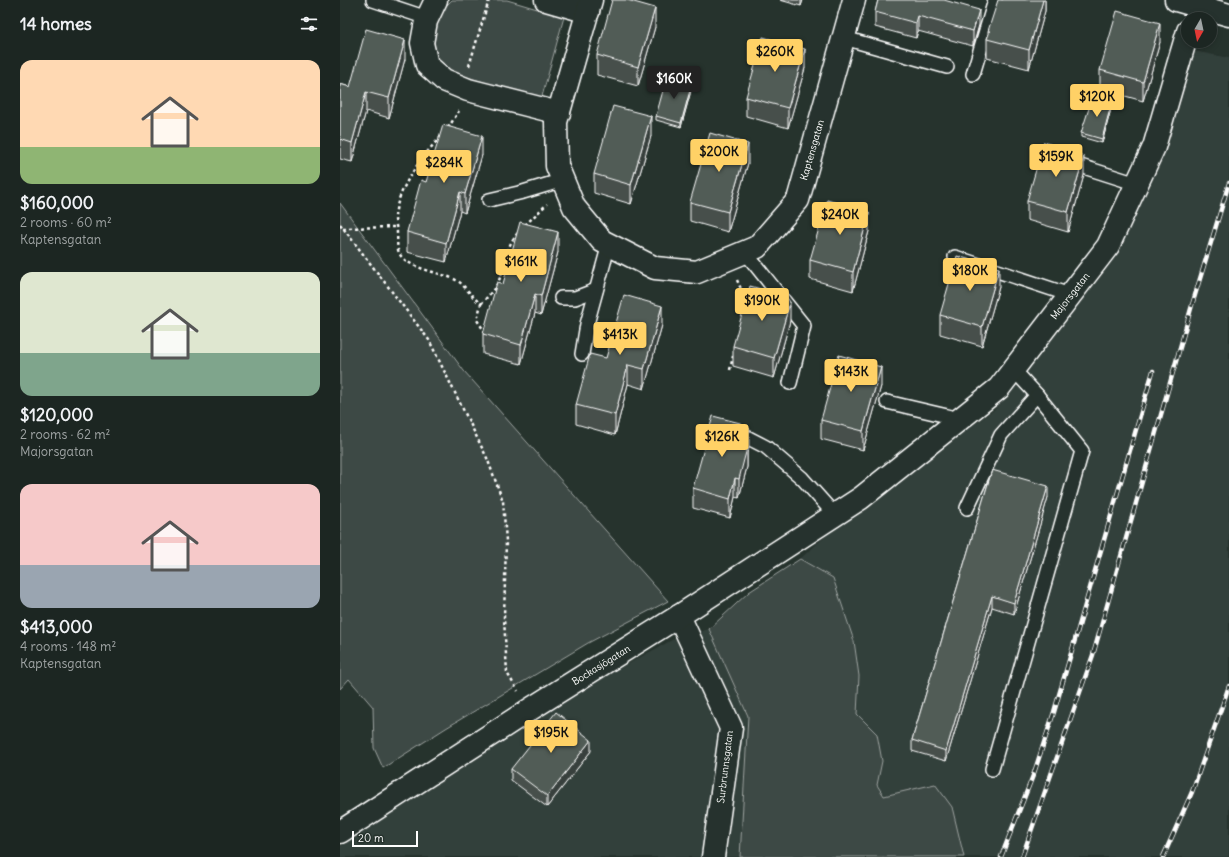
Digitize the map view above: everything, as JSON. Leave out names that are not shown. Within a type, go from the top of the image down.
[{"type":"street","points":[[546,0],[589,6]]},
{"type":"street","name":"Kaptensgatan","points":[[589,6],[556,122],[557,166],[574,207],[602,241],[655,268],[697,272],[758,247],[798,200],[854,0]]},
{"type":"street","points":[[1190,6],[1229,15]]},
{"type":"street","points":[[432,9],[426,21],[422,43],[428,65],[444,80],[466,89],[559,113]]},
{"type":"street","name":"Majorsgatan","points":[[861,498],[999,388],[1108,246],[1154,147],[1183,48]]},
{"type":"street","name":"Bockasjögatan","points":[[340,832],[861,498]]},
{"type":"street","name":"Surbrunnsgatan","points":[[679,616],[731,728],[713,857]]},
{"type":"lane","points":[[373,0],[432,9]]},
{"type":"lane","points":[[973,74],[995,0]]},
{"type":"lane","points":[[844,38],[947,67]]},
{"type":"lane","points":[[1054,158],[1137,184]]},
{"type":"lane","points":[[489,200],[564,183]]},
{"type":"lane","points":[[582,354],[587,324],[608,244]]},
{"type":"lane","points":[[736,256],[804,326],[790,383]]},
{"type":"lane","points":[[955,257],[1070,295]]},
{"type":"lane","points":[[561,298],[575,298],[596,290]]},
{"type":"lane","points":[[992,769],[1082,451],[1037,395],[1013,369]]},
{"type":"lane","points":[[967,508],[1000,435],[1037,395]]},
{"type":"lane","points":[[887,402],[960,419]]},
{"type":"lane","points":[[732,429],[772,452],[802,478],[835,515]]},
{"type":"path","points":[[481,304],[459,281],[418,266],[403,258],[396,247],[397,227],[395,218],[399,200],[406,183],[430,147],[445,133],[464,103],[466,89],[489,0]]},
{"type":"path","points":[[485,332],[477,320],[481,304],[495,289],[502,273],[512,238],[564,183]]},
{"type":"path","points":[[340,224],[429,340],[487,458],[503,501],[506,541],[504,618],[507,673],[529,710]]},
{"type":"path","points":[[343,228],[397,227]]},
{"type":"path","points":[[736,256],[747,299],[745,306]]},
{"type":"path","points":[[730,370],[735,349]]},
{"type":"shaded area","points":[[452,0],[507,0],[564,17],[541,100],[458,74],[447,69],[434,57],[435,25],[441,11]]},
{"type":"shaded area","points":[[1189,50],[1229,58],[1229,857],[964,857],[952,807],[884,796],[877,785],[882,761],[877,734],[857,714],[859,676],[854,641],[833,578],[800,559],[851,513],[995,409],[1116,251],[1146,193]]},
{"type":"shaded area","points":[[340,203],[464,371],[668,601],[588,643],[446,728],[383,768],[374,748],[373,707],[349,679],[340,689]]},
{"type":"shaded area","points":[[800,559],[833,578],[854,641],[859,676],[857,714],[877,734],[882,761],[877,785],[884,796],[935,784],[952,807],[964,857],[740,857],[748,716],[709,629],[749,592]]},
{"type":"shaded area","points":[[709,629],[748,716],[740,857],[340,857],[340,846],[535,719],[598,680],[672,640]]},
{"type":"building","points":[[612,0],[627,0],[655,8],[638,67],[597,55]]},
{"type":"building","points":[[878,0],[944,0],[979,10],[973,31],[918,16],[916,23],[875,12]]},
{"type":"building","points":[[998,0],[1043,0],[1029,50],[987,39],[990,31],[988,31]]},
{"type":"building","points":[[1117,11],[1160,23],[1143,82],[1100,70]]},
{"type":"building","points":[[366,29],[405,40],[389,98],[366,92],[352,143],[340,139],[340,84],[350,87]]},
{"type":"building","points":[[763,37],[805,49],[788,108],[746,97]]},
{"type":"building","points":[[667,76],[692,83],[681,123],[656,116]]},
{"type":"building","points":[[1093,96],[1112,101],[1102,139],[1081,133]]},
{"type":"building","points":[[613,106],[651,116],[631,185],[594,174]]},
{"type":"building","points":[[443,125],[482,136],[465,194],[460,192],[446,243],[407,232],[421,180],[426,182]]},
{"type":"building","points":[[710,133],[748,144],[728,212],[690,202]]},
{"type":"building","points":[[1044,142],[1084,156],[1068,212],[1027,201]]},
{"type":"building","points":[[827,200],[869,212],[853,272],[810,260]]},
{"type":"building","points":[[520,222],[558,232],[541,296],[535,294],[521,345],[483,334],[497,282],[503,284]]},
{"type":"building","points":[[957,256],[999,268],[982,327],[940,315]]},
{"type":"building","points":[[750,286],[786,296],[790,302],[774,358],[733,346]]},
{"type":"building","points":[[624,295],[662,306],[644,369],[628,365],[615,415],[576,405],[590,354],[606,358]]},
{"type":"building","points":[[839,355],[881,367],[863,431],[821,420]]},
{"type":"building","points":[[713,416],[740,423],[749,428],[744,447],[747,448],[739,479],[735,478],[730,499],[693,488]]},
{"type":"building","points":[[992,470],[1048,486],[1014,603],[992,596],[946,751],[912,740]]},
{"type":"building","points":[[556,712],[591,740],[547,796],[511,769]]},
{"type":"railway","points":[[1022,857],[1093,655],[1192,305],[1229,183]]},
{"type":"railway","points":[[1001,857],[1034,773],[1054,712],[1153,371]]},
{"type":"railway","points":[[1163,857],[1192,792],[1229,686]]}]
